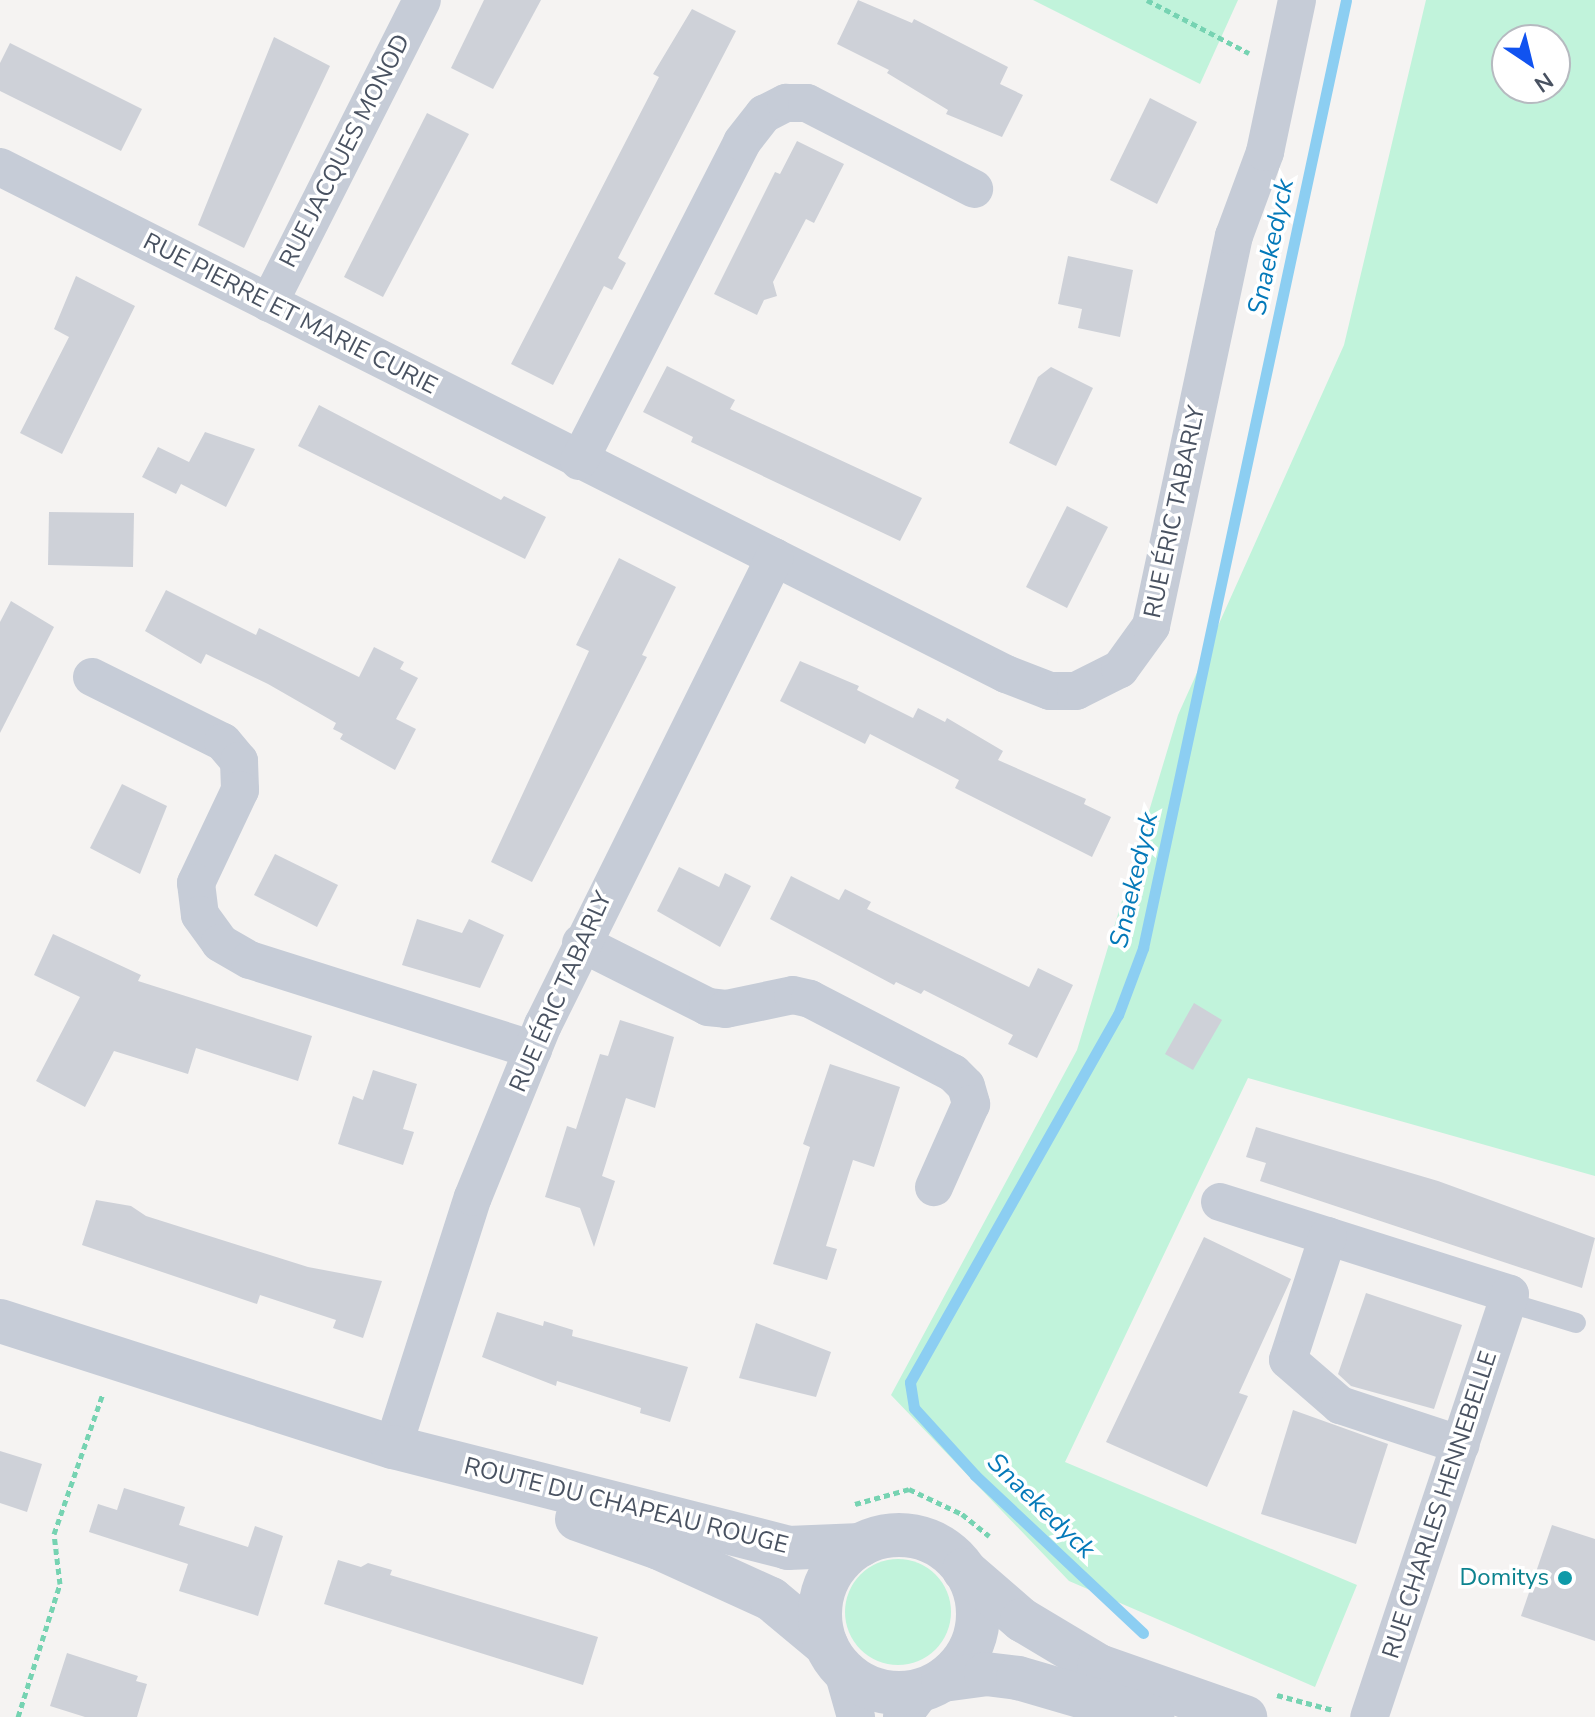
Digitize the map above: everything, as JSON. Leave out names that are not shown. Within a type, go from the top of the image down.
[{"type":"street","name":"RUE JACQUES MONOD","points":[[269,303],[422,0]]},
{"type":"street","name":"RUE ÉRIC TABARLY","points":[[579,461],[1036,687],[1076,691],[1120,669],[1139,648],[1154,614],[1234,236],[1265,152],[1297,0]]},
{"type":"street","points":[[579,461],[742,142],[764,114],[786,103],[807,103],[974,189]]},
{"type":"street","name":"RUE PIERRE ET MARIE CURIE","points":[[0,167],[579,461]]},
{"type":"street","name":"RUE ÉRIC TABARLY","points":[[393,1447],[473,1197],[533,1050],[581,943],[775,557]]},
{"type":"street","points":[[92,677],[223,742],[239,761],[240,790],[196,883],[200,915],[220,943],[250,960],[533,1050]]},
{"type":"street","points":[[581,943],[708,1007],[726,1009],[793,995],[810,999],[953,1073],[966,1086],[971,1104],[934,1187]]},
{"type":"street","points":[[1220,1202],[1509,1298]]},
{"type":"street","points":[[1328,1236],[1288,1360],[1340,1405],[1461,1445]]},
{"type":"street","name":"RUE CHARLES HENNEBELLE","points":[[1369,1717],[1509,1298]]},
{"type":"street","name":"ROUTE DU CHAPEAU ROUGE","points":[[0,1321],[393,1447],[779,1547],[823,1550],[861,1545]]},
{"type":"street","name":"ROUTE DU CHAPEAU ROUGE","points":[[393,1447],[694,1563],[782,1604],[835,1658]]},
{"type":"street","points":[[856,1717],[820,1615],[825,1584],[837,1565],[861,1545],[891,1535],[921,1538],[949,1553],[1022,1620],[1099,1666],[1245,1717]]},
{"type":"street","points":[[923,1696],[965,1658],[978,1622],[977,1598],[964,1570]]},
{"type":"street","points":[[835,1658],[877,1691],[923,1696],[974,1674],[1018,1678],[1152,1717]]},
{"type":"lane","points":[[1509,1298],[1576,1323]]},
{"type":"path","points":[[1147,0],[1281,70]]},
{"type":"path","points":[[18,1717],[60,1584],[54,1534],[115,1358]]},
{"type":"green space","points":[[1033,0],[1238,0],[1200,84]]},
{"type":"green space","points":[[1426,0],[1595,0],[1595,1176],[1248,1078],[1065,1462],[1357,1585],[1315,1687],[1069,1581],[891,1395],[1077,1050],[1178,715],[1344,345]]},
{"type":"green space","points":[[898,1559],[918,1563],[936,1574],[947,1592],[951,1612],[947,1632],[936,1650],[918,1661],[898,1665],[878,1661],[860,1650],[849,1632],[845,1612],[849,1592],[860,1574],[878,1563]]},
{"type":"building","points":[[484,0],[541,0],[493,89],[451,68]]},
{"type":"building","points":[[858,0],[912,23],[914,19],[1008,67],[1000,84],[1023,95],[1002,137],[946,114],[948,110],[887,73],[889,70],[837,44]]},
{"type":"building","points":[[692,9],[736,31],[618,258],[626,263],[612,290],[604,286],[553,385],[511,364],[659,77],[653,74]]},
{"type":"building","points":[[274,37],[330,66],[244,248],[198,225]]},
{"type":"building","points":[[10,43],[142,109],[121,151],[0,91],[0,63]]},
{"type":"building","points":[[1150,98],[1197,122],[1157,204],[1110,180]]},
{"type":"building","points":[[427,113],[469,134],[383,297],[344,277]]},
{"type":"building","points":[[797,141],[844,164],[814,223],[806,219],[773,282],[777,296],[764,300],[757,315],[714,294],[775,172],[780,174]]},
{"type":"building","points":[[1068,256],[1133,270],[1120,337],[1078,328],[1082,309],[1058,304]]},
{"type":"building","points":[[76,276],[135,306],[62,454],[20,433],[69,337],[54,329]]},
{"type":"building","points":[[667,366],[735,400],[730,409],[922,498],[900,541],[691,442],[693,437],[643,412]]},
{"type":"building","points":[[1051,367],[1093,388],[1056,466],[1009,443],[1038,377]]},
{"type":"building","points":[[319,405],[501,500],[504,496],[546,517],[525,559],[298,446]]},
{"type":"building","points":[[205,432],[255,449],[226,507],[181,484],[176,494],[142,477],[158,447],[189,462]]},
{"type":"building","points":[[1067,506],[1108,527],[1067,608],[1026,587]]},
{"type":"building","points":[[49,512],[134,513],[133,567],[48,565]]},
{"type":"building","points":[[619,558],[676,587],[642,655],[647,657],[532,882],[491,862],[589,651],[576,645]]},
{"type":"building","points":[[166,590],[256,635],[259,628],[359,677],[374,647],[404,662],[400,669],[418,678],[396,719],[416,729],[395,770],[340,739],[343,734],[333,729],[336,723],[268,684],[206,654],[201,664],[145,631]]},
{"type":"building","points":[[11,601],[54,627],[0,733],[0,622]]},
{"type":"building","points":[[800,661],[859,686],[857,690],[913,718],[918,708],[945,722],[947,718],[1003,751],[998,760],[1086,799],[1084,804],[1111,817],[1092,857],[955,788],[959,780],[870,734],[865,744],[780,701]]},
{"type":"building","points":[[122,784],[167,806],[140,874],[90,848]]},
{"type":"building","points":[[275,854],[338,885],[317,927],[254,895]]},
{"type":"building","points":[[679,867],[719,887],[725,873],[751,886],[720,947],[657,911]]},
{"type":"building","points":[[791,876],[839,900],[845,889],[871,902],[867,909],[1029,987],[1038,968],[1073,985],[1037,1058],[1008,1044],[1013,1035],[924,990],[921,994],[896,982],[894,985],[770,919]]},
{"type":"building","points":[[417,919],[462,933],[469,919],[504,935],[480,988],[402,965]]},
{"type":"building","points":[[53,934],[141,975],[138,981],[312,1036],[298,1081],[196,1048],[188,1074],[114,1051],[85,1107],[36,1081],[80,997],[34,975]]},
{"type":"building","points":[[1194,1003],[1222,1020],[1193,1070],[1165,1054]]},
{"type":"building","points":[[620,1020],[674,1037],[655,1108],[626,1098],[602,1176],[615,1181],[594,1247],[580,1208],[545,1197],[567,1126],[576,1129],[600,1054],[608,1056]]},
{"type":"building","points":[[830,1064],[900,1087],[874,1167],[853,1160],[826,1246],[837,1249],[827,1280],[773,1264],[810,1147],[803,1144]]},
{"type":"building","points":[[373,1070],[417,1084],[403,1129],[414,1132],[403,1165],[338,1144],[353,1096],[363,1100]]},
{"type":"building","points":[[1256,1127],[1438,1181],[1595,1238],[1582,1288],[1260,1181],[1266,1163],[1246,1157]]},
{"type":"building","points":[[96,1200],[131,1206],[146,1216],[308,1267],[382,1281],[363,1338],[333,1328],[336,1320],[260,1295],[257,1304],[82,1245]]},
{"type":"building","points":[[1204,1237],[1291,1279],[1239,1393],[1248,1396],[1207,1487],[1106,1442]]},
{"type":"building","points":[[1366,1293],[1462,1325],[1434,1409],[1351,1386],[1338,1374]]},
{"type":"building","points":[[497,1312],[543,1326],[544,1321],[573,1330],[572,1336],[688,1367],[670,1422],[640,1413],[641,1408],[557,1381],[556,1386],[482,1357]]},
{"type":"building","points":[[756,1323],[831,1352],[816,1397],[739,1378]]},
{"type":"building","points":[[1293,1410],[1388,1444],[1356,1544],[1261,1514]]},
{"type":"building","points":[[0,1451],[42,1464],[27,1512],[0,1503]]},
{"type":"building","points":[[124,1488],[185,1507],[179,1525],[248,1547],[255,1526],[283,1536],[258,1616],[179,1591],[188,1564],[89,1532],[98,1504],[117,1510]]},
{"type":"building","name":"Domitys","points":[[1552,1525],[1595,1539],[1595,1641],[1521,1616]]},
{"type":"building","points":[[338,1560],[361,1567],[368,1563],[392,1570],[390,1575],[598,1637],[583,1685],[324,1604]]},
{"type":"building","points":[[67,1653],[138,1676],[136,1681],[147,1684],[137,1717],[85,1717],[50,1706]]},
{"type":"waterway","name":"Snaekedyck","points":[[1143,1633],[975,1475],[914,1408],[910,1382],[1118,1015],[1143,948],[1346,0]]},
{"type":"place","name":"Domitys","points":[[1565,1578]]}]
